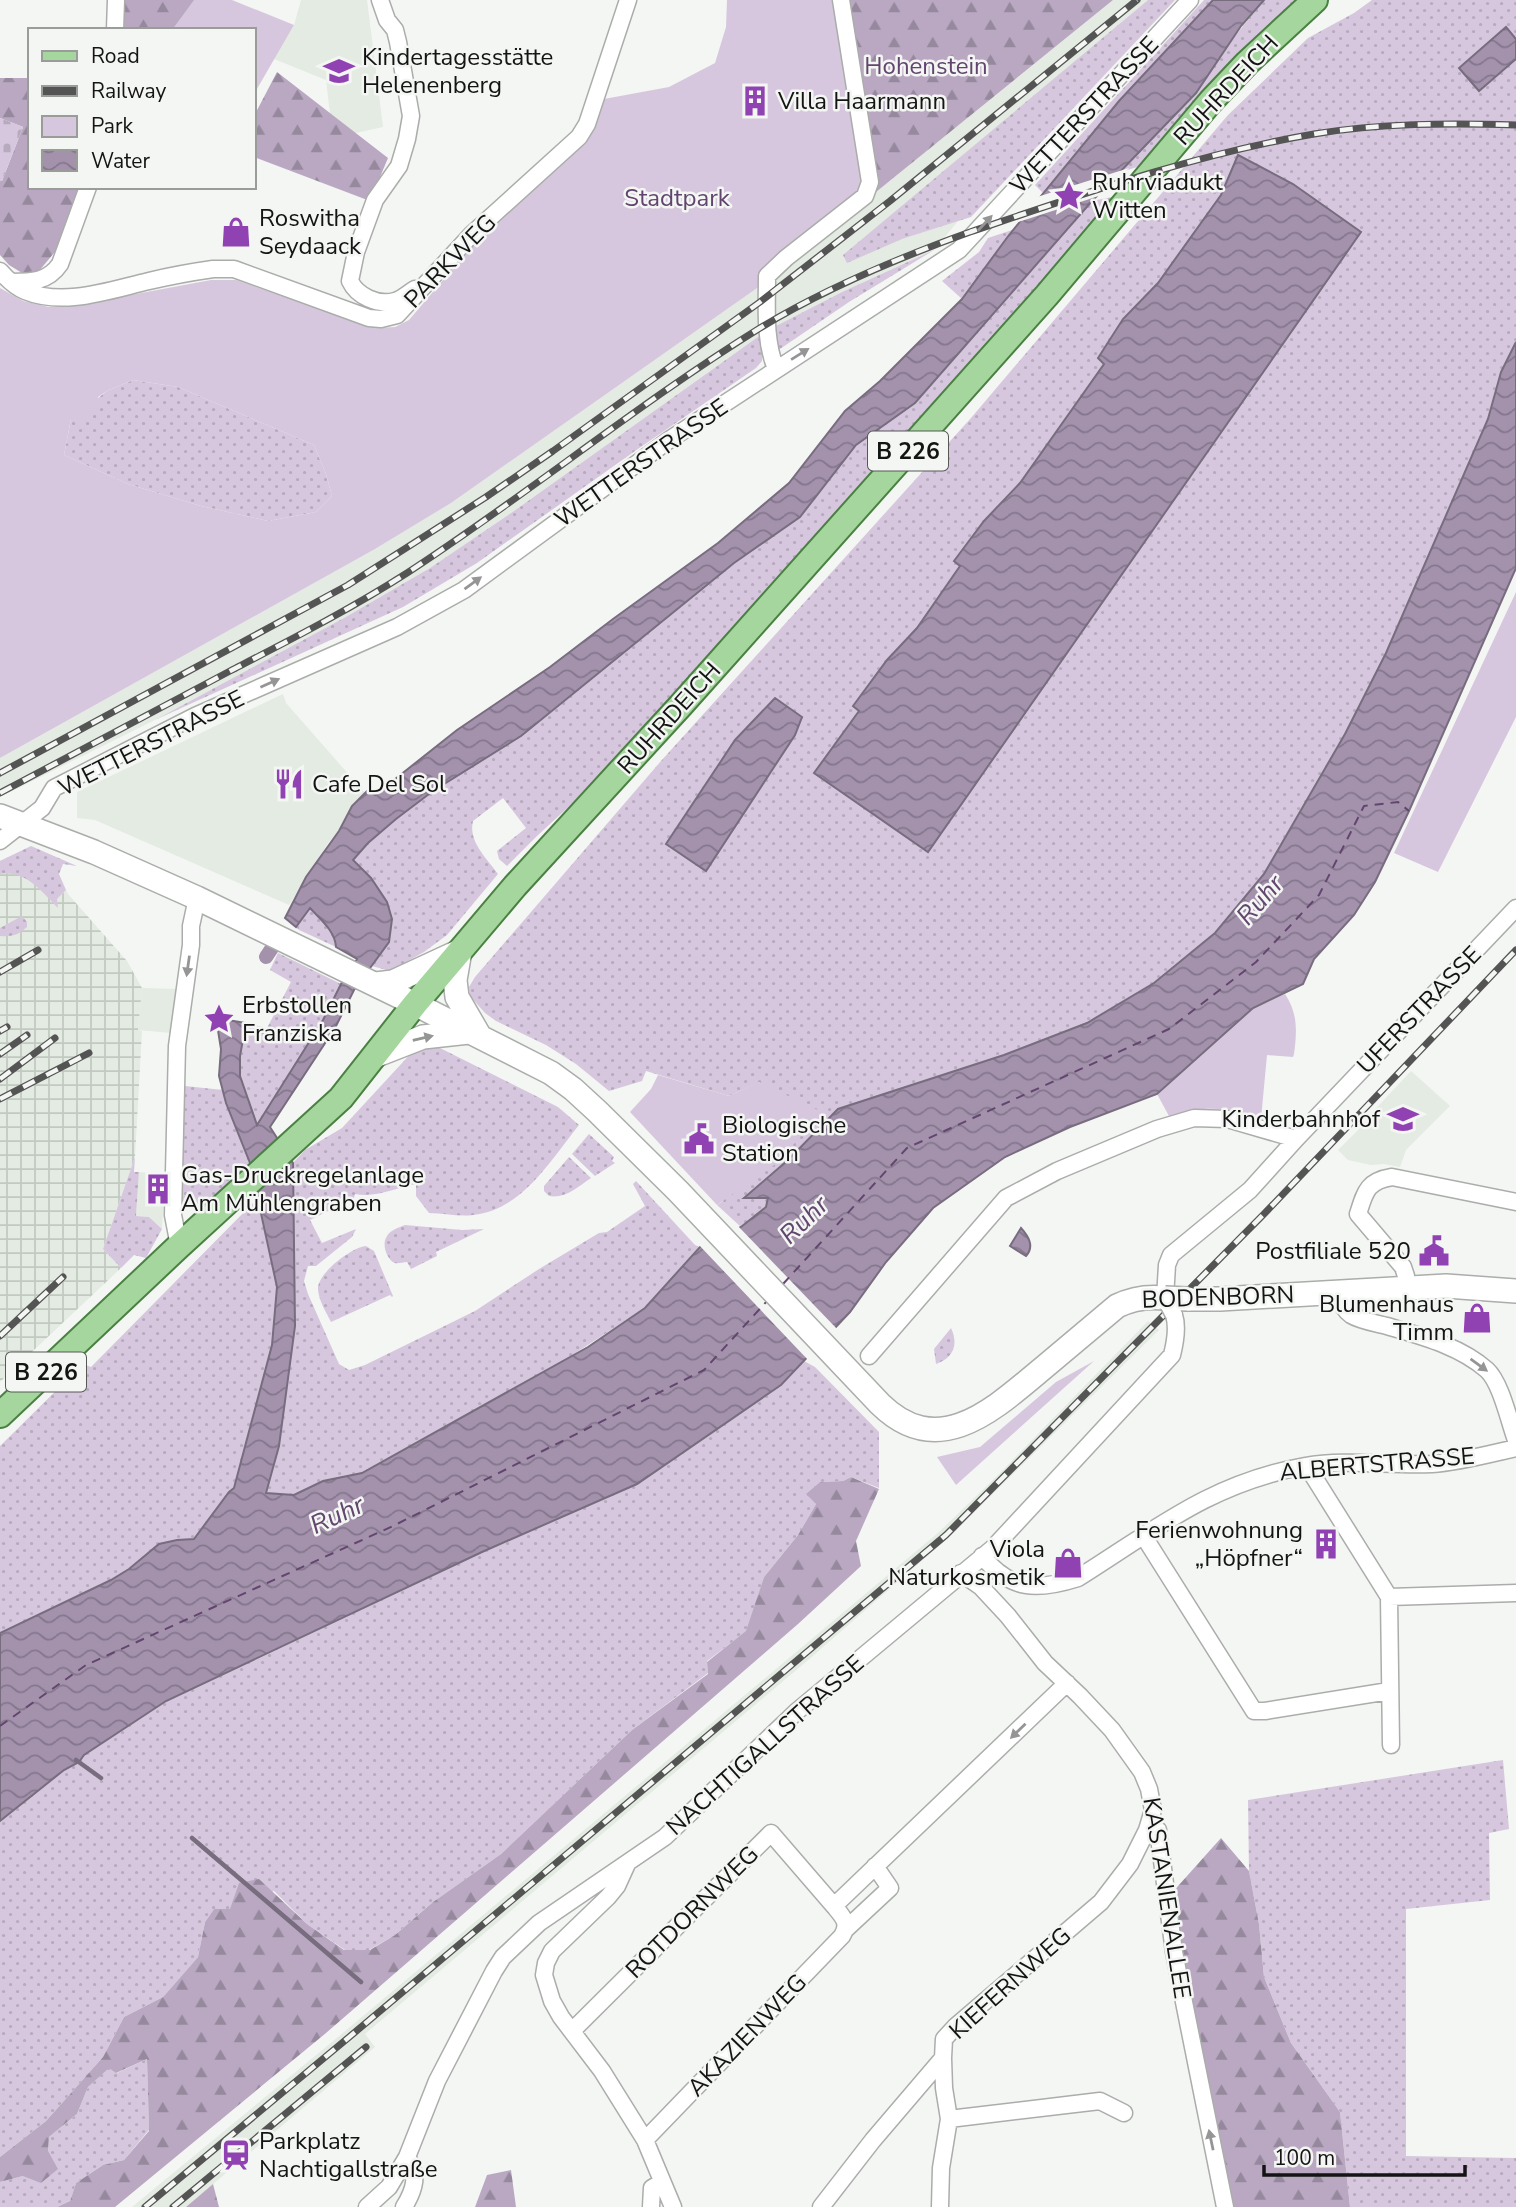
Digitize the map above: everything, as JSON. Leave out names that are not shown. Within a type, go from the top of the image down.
[{"type":"main road","name":"RUHRDEICH","points":[[0,1415],[341,1098],[415,1004],[515,886],[1038,306],[1211,101],[1247,63],[1315,0]]},
{"type":"main road","points":[[10,820],[94,852],[197,898],[476,1034]]},
{"type":"main road","points":[[372,983],[393,982],[460,951]]},
{"type":"main road","points":[[460,951],[455,989],[476,1034]]},
{"type":"main road","points":[[377,1055],[423,1037],[476,1034]]},
{"type":"main road","name":"BODENBORN","points":[[476,1034],[551,1073],[573,1089],[678,1191],[880,1404],[911,1424],[942,1429],[962,1425],[989,1412],[1116,1306],[1131,1299],[1220,1299],[1447,1286],[1516,1291]]},
{"type":"street","points":[[115,28],[116,0]]},
{"type":"street","points":[[380,0],[387,20],[395,30]]},
{"type":"street","points":[[392,0],[411,117],[399,166],[376,200],[356,252],[350,281],[354,288],[367,298],[381,302],[399,299],[424,287]]},
{"type":"street","name":"PARKWEG","points":[[5,276],[22,290],[55,297],[84,296],[213,269],[234,270],[369,318],[391,318],[402,312],[472,234],[579,137],[587,124],[628,0]]},
{"type":"street","points":[[776,369],[768,342],[766,276],[865,196],[870,182],[841,0]]},
{"type":"street","name":"WETTERSTRASSE","points":[[0,841],[10,820],[42,808],[54,788],[195,716],[397,627],[464,590],[669,440],[959,250],[1190,0]]},
{"type":"street","points":[[5,276],[39,280],[56,269],[87,189]]},
{"type":"street","points":[[179,1246],[173,1215],[177,1046],[191,945],[191,926],[197,898]]},
{"type":"street","name":"UFERSTRASSE","points":[[1170,1299],[1167,1265],[1171,1255],[1250,1190],[1516,908]]},
{"type":"street","points":[[870,1356],[1006,1198],[1046,1177],[1157,1129],[1194,1118],[1227,1118],[1296,1139]]},
{"type":"street","points":[[1407,1289],[1403,1267],[1358,1214],[1371,1185],[1378,1180],[1392,1177],[1516,1202]]},
{"type":"street","points":[[1336,1293],[1343,1308],[1353,1316],[1440,1343],[1487,1370],[1497,1386],[1516,1440]]},
{"type":"street","name":"NACHTIGALLSTRASSE","points":[[367,2207],[389,2187],[407,2157],[437,2081],[503,1957],[539,1923],[664,1836],[796,1712],[1007,1534],[1172,1355],[1175,1318],[1170,1299]]},
{"type":"street","name":"ALBERTSTRASSE","points":[[982,1556],[1003,1577],[1017,1584],[1035,1587],[1078,1578],[1194,1504],[1226,1488],[1259,1477],[1307,1466],[1363,1462],[1436,1464],[1516,1448]]},
{"type":"street","points":[[1307,1466],[1389,1597],[1391,1745]]},
{"type":"street","points":[[1143,1535],[1254,1710],[1265,1711],[1389,1691]]},
{"type":"street","name":"KASTANIENALLEE","points":[[961,1573],[981,1587],[1045,1663],[1112,1730],[1142,1772],[1153,1810],[1150,1825],[1158,1830],[1174,1951],[1225,2207]]},
{"type":"street","points":[[1389,1597],[1516,1593]]},
{"type":"street","points":[[846,1929],[844,1917],[834,1906],[1067,1683]]},
{"type":"street","name":"KIEFERNWEG","points":[[821,2207],[873,2140],[943,2058],[944,2039],[1101,1902],[1130,1864],[1150,1825]]},
{"type":"street","name":"ROTDORNWEG","points":[[573,2030],[771,1833],[834,1906]]},
{"type":"street","points":[[627,1864],[617,1886],[608,1897],[552,1951],[546,1963],[546,1987],[552,2001],[617,2093],[645,2140],[673,2207]]},
{"type":"street","name":"AKAZIENWEG","points":[[645,2140],[818,1962],[846,1929],[890,1888],[876,1866]]},
{"type":"street","points":[[940,2207],[941,2168],[949,2119],[943,2058]]},
{"type":"street","points":[[949,2119],[1100,2101],[1124,2113]]},
{"type":"street","points":[[404,2207],[412,2194],[414,2181],[414,2167],[407,2157]]},
{"type":"street","points":[[651,2207],[652,2188],[662,2182]]},
{"type":"shaded area","name":"Kindertagesstätte Helenenberg","points":[[301,0],[367,0],[383,127],[333,138],[326,80],[274,59],[294,25]]},
{"type":"shaded area","points":[[1113,0],[1148,0],[966,153],[902,239],[958,221],[934,250],[776,326],[774,275],[870,200],[876,192]]},
{"type":"shaded area","points":[[760,286],[762,334],[430,568],[344,618],[155,720],[0,797],[0,758],[375,549],[451,503]]},
{"type":"shaded area","points":[[283,694],[286,703],[365,793],[352,806],[339,831],[328,843],[289,905],[95,820],[77,818],[77,792]]},
{"type":"shaded area","points":[[19,852],[57,899],[66,890],[127,961],[142,988],[138,1030],[142,1031],[135,1157],[103,1249],[121,1268],[0,1382],[0,861]]},
{"type":"shaded area","points":[[142,988],[177,989],[171,1033],[138,1030]]},
{"type":"shaded area","name":"Kinderbahnhof","points":[[1411,1071],[1450,1106],[1406,1150],[1400,1167],[1348,1160],[1338,1150]]},
{"type":"shaded area","points":[[139,1172],[165,1174],[162,1229],[149,1217],[136,1216]]},
{"type":"shaded area","points":[[1148,1321],[1159,1330],[949,1537],[807,1661],[365,2034],[375,2047],[186,2207],[132,2207],[939,1532]]},
{"type":"green space","points":[[121,0],[207,0],[186,28],[121,28]]},
{"type":"green space","points":[[194,0],[232,0],[294,25],[256,91],[256,28],[173,28]]},
{"type":"green space","name":"Stadtpark","points":[[727,0],[835,0],[864,180],[859,194],[762,269],[760,286],[451,503],[375,549],[0,758],[0,288],[23,301],[49,307],[82,304],[211,280],[236,280],[377,328],[395,327],[409,320],[484,232],[578,148],[604,99],[669,87],[715,63],[726,27]],"holes":[[[133,380],[178,387],[314,445],[332,496],[316,512],[268,521],[201,506],[128,484],[64,455],[71,419],[84,423],[99,409],[98,397],[107,391]]]},
{"type":"green space","name":"Hohenstein","points":[[849,0],[1113,0],[876,192]]},
{"type":"green space","points":[[1148,0],[1175,0],[971,217],[902,239],[847,263],[843,255]]},
{"type":"green space","points":[[1204,0],[1213,0],[1119,101],[1044,194],[1035,185]]},
{"type":"green space","points":[[1264,0],[1298,0],[1147,164],[1121,172],[1149,143]]},
{"type":"green space","points":[[1372,0],[1516,0],[1516,342],[1501,372],[1488,419],[1386,653],[1345,734],[1264,874],[1215,933],[1154,983],[1087,1023],[1004,1055],[838,1109],[788,1160],[745,1197],[768,1198],[766,1207],[741,1227],[717,1205],[723,1201],[760,1082],[729,1096],[646,1071],[642,1081],[609,1091],[576,1064],[546,1045],[485,1013],[470,996],[469,987],[661,761],[971,418],[1228,115],[1308,38]]},
{"type":"green space","points":[[277,72],[388,158],[370,201],[256,158],[256,112]]},
{"type":"green space","points":[[0,78],[28,78],[28,189],[81,189],[59,247],[39,271],[22,273],[0,255],[0,181],[23,127],[0,118]]},
{"type":"green space","points":[[0,118],[23,127],[2,181],[0,181]]},
{"type":"green space","points":[[1122,195],[615,764],[507,866],[499,859],[497,851],[526,828],[503,798],[473,821],[476,843],[498,874],[447,935],[424,952],[390,971],[372,966],[389,942],[387,902],[371,878],[353,861],[368,843],[433,791],[521,736],[734,563],[800,517],[856,445],[915,403],[1092,201]]},
{"type":"green space","points":[[1015,229],[962,299],[942,281],[979,252],[988,238]]},
{"type":"green space","points":[[934,250],[849,302],[780,349],[776,348],[776,326]]},
{"type":"green space","points":[[762,334],[762,361],[756,368],[477,563],[403,607],[155,720],[344,618],[430,568]]},
{"type":"green space","points":[[133,380],[178,387],[314,445],[332,496],[316,512],[268,521],[201,506],[128,484],[64,455],[71,419],[107,391]]},
{"type":"green space","points":[[1516,592],[1516,717],[1438,872],[1394,853]]},
{"type":"green space","points":[[31,846],[77,866],[63,864],[59,874],[66,890],[57,899],[58,908],[25,879],[18,875],[0,874],[0,861]]},
{"type":"green space","points":[[310,908],[330,931],[336,947],[296,927]]},
{"type":"green space","points":[[22,916],[27,927],[15,935],[0,936],[0,928]]},
{"type":"green space","points":[[278,953],[341,984],[323,1020],[256,1126],[240,1076],[240,1056],[246,1023],[267,1028],[291,982],[270,970]]},
{"type":"green space","points":[[1285,994],[1296,1023],[1294,1054],[1293,1057],[1267,1055],[1261,1119],[1215,1109],[1169,1116],[1157,1094],[1253,1008]]},
{"type":"green space","points":[[436,1046],[558,1107],[579,1125],[534,1182],[506,1204],[490,1211],[468,1215],[429,1213],[416,1196],[416,1184],[378,1194],[355,1194],[354,1198],[310,1220],[322,1243],[356,1229],[352,1237],[316,1266],[308,1266],[304,1281],[339,1364],[349,1370],[365,1365],[475,1311],[599,1233],[607,1232],[645,1206],[633,1184],[636,1181],[695,1245],[700,1247],[645,1308],[563,1361],[362,1473],[323,1481],[294,1495],[266,1493],[279,1446],[295,1326],[293,1163],[305,1150],[342,1128],[415,1049]]},
{"type":"green space","points":[[658,1075],[729,1096],[759,1082],[822,1112],[777,1163],[717,1205],[630,1112],[651,1089]]},
{"type":"green space","points":[[185,1086],[223,1090],[250,1163],[204,1206],[190,1208],[181,1201]]},
{"type":"green space","points":[[589,1134],[614,1157],[612,1161],[615,1163],[595,1176],[572,1154]]},
{"type":"green space","points":[[135,1157],[134,1172],[139,1172],[136,1216],[149,1217],[162,1229],[146,1258],[134,1255],[121,1268],[103,1249]]},
{"type":"green space","points":[[569,1157],[591,1178],[566,1194],[549,1196],[544,1191],[544,1186]]},
{"type":"green space","points":[[257,1199],[277,1287],[272,1345],[234,1488],[194,1539],[159,1544],[111,1580],[0,1633],[0,1446],[83,1364],[91,1367]]},
{"type":"green space","points":[[405,1225],[462,1230],[484,1229],[436,1252],[437,1256],[411,1269],[407,1262],[392,1261],[385,1248],[387,1235]]},
{"type":"green space","points":[[366,1246],[374,1251],[393,1296],[331,1322],[320,1298],[319,1284],[336,1262],[352,1251]]},
{"type":"green space","points":[[951,1328],[953,1350],[947,1358],[936,1364],[934,1349]]},
{"type":"green space","points":[[804,1361],[815,1367],[879,1432],[879,1488],[851,1477],[843,1481],[820,1482],[807,1494],[816,1504],[798,1535],[764,1577],[747,1631],[707,1661],[708,1673],[632,1730],[501,1854],[433,1902],[395,1935],[369,1950],[345,1950],[307,1924],[274,1891],[230,1909],[214,1909],[205,1922],[198,1957],[163,1997],[124,2017],[103,2057],[46,2121],[0,2157],[0,1821],[64,1770],[79,1762],[84,1755],[166,1701],[482,1552],[637,1484],[781,1386]]},
{"type":"green space","points":[[1094,1361],[956,1485],[937,1457],[980,1447],[1056,1382]]},
{"type":"green space","points":[[851,1477],[879,1489],[856,1541],[861,1566],[798,1624],[326,2033],[115,2207],[57,2207],[70,2201],[76,2183],[103,2165],[124,2160],[149,2131],[147,2059],[116,2073],[109,2068],[88,2087],[77,2114],[49,2137],[48,2151],[58,2169],[41,2183],[23,2176],[0,2182],[0,2157],[46,2121],[103,2057],[124,2017],[163,1997],[198,1957],[205,1922],[214,1909],[230,1909],[239,1883],[259,1879],[307,1924],[344,1950],[370,1950],[395,1935],[433,1902],[501,1854],[632,1730],[708,1674],[707,1662],[746,1631],[764,1577],[798,1535],[816,1504],[806,1494],[820,1482],[843,1481]]},
{"type":"green space","points":[[1503,1760],[1509,1829],[1489,1833],[1490,1900],[1406,1909],[1406,2156],[1516,2158],[1516,2207],[1350,2207],[1340,2112],[1291,2043],[1264,1977],[1259,1924],[1249,1871],[1248,1800]]},
{"type":"green space","points":[[1221,1838],[1249,1871],[1259,1924],[1264,1977],[1291,2043],[1340,2112],[1350,2207],[1232,2207],[1170,1895]]},
{"type":"green space","points":[[147,2059],[149,2130],[124,2160],[103,2165],[76,2183],[70,2201],[57,2207],[0,2207],[0,2182],[23,2176],[48,2151],[49,2137],[77,2114],[88,2087],[109,2067],[117,2073]]},
{"type":"green space","points":[[511,2170],[516,2207],[475,2207],[487,2175]]},
{"type":"green space","points":[[213,2184],[219,2207],[186,2207]]},
{"type":"water","name":"Ruhr","points":[[1213,0],[1264,0],[1241,26],[1196,93],[1092,201],[915,403],[856,445],[800,517],[734,563],[521,736],[433,791],[396,819],[353,860],[371,878],[387,902],[392,919],[389,942],[354,990],[335,1028],[270,1127],[293,1163],[295,1326],[279,1446],[266,1493],[294,1495],[323,1481],[362,1473],[588,1347],[645,1308],[700,1247],[741,1227],[766,1207],[768,1198],[744,1198],[788,1160],[838,1109],[1004,1055],[1087,1023],[1154,983],[1215,933],[1264,874],[1345,734],[1386,653],[1488,419],[1501,372],[1516,342],[1516,568],[1409,811],[1375,882],[1354,915],[1314,959],[1303,984],[1253,1008],[1157,1094],[1070,1127],[1005,1157],[933,1208],[886,1262],[850,1312],[781,1385],[637,1484],[482,1552],[166,1701],[84,1755],[79,1762],[64,1770],[0,1821],[0,1633],[111,1580],[159,1544],[194,1539],[234,1488],[272,1345],[277,1287],[250,1163],[226,1103],[219,1076],[221,1049],[216,1018],[246,1023],[240,1056],[240,1076],[257,1125],[323,1020],[357,959],[336,947],[330,931],[310,908],[296,927],[285,918],[306,877],[339,831],[352,806],[368,790],[375,795],[457,730],[550,667],[718,543],[789,483],[845,411],[880,381],[962,299],[1009,235],[1119,101]]},
{"type":"water","points":[[1506,27],[1516,39],[1516,59],[1479,91],[1459,68]]},
{"type":"water","points":[[1238,155],[1293,184],[1361,232],[928,852],[814,773],[859,711],[853,706],[887,660],[917,628],[960,566],[954,561],[984,521],[1020,483],[1104,364],[1098,358],[1123,319],[1158,283],[1221,195]]},
{"type":"water","points":[[775,698],[802,717],[795,735],[706,871],[666,844],[735,740]]},
{"type":"water","points":[[1021,1228],[1030,1245],[1026,1256],[1010,1246]]},
{"type":"pier","points":[[1129,168],[1105,194],[1015,223],[1037,197]]},
{"type":"pier","points":[[737,1225],[838,1330],[809,1361],[698,1244]]},
{"type":"waterway","points":[[266,957],[272,948]]},
{"type":"waterway","points":[[76,1760],[101,1778]]},
{"type":"waterway","points":[[192,1838],[361,1982]]},
{"type":"ferry route","points":[[783,1284],[907,1148],[1169,1029],[1256,962],[1319,895],[1364,806],[1398,802],[1409,811]]},
{"type":"ferry route","points":[[0,1726],[86,1665],[393,1526],[704,1370],[767,1301]]},
{"type":"railway","points":[[0,773],[348,585],[486,497],[760,302],[890,201],[1137,0]]},
{"type":"railway","points":[[0,793],[320,624],[386,586],[452,543],[715,357],[785,313],[863,275],[970,232],[1097,190],[1226,152],[1339,130],[1440,124],[1516,125]]},
{"type":"railway","points":[[0,972],[38,950]]},
{"type":"railway","points":[[145,2207],[946,1535],[1264,1214],[1516,950]]},
{"type":"railway","points":[[0,1031],[7,1027]]},
{"type":"railway","points":[[0,1054],[27,1035]]},
{"type":"railway","points":[[0,1079],[55,1038]]},
{"type":"railway","points":[[0,1099],[89,1053]]},
{"type":"railway","points":[[0,1336],[63,1277]]},
{"type":"railway","points":[[173,2207],[366,2047]]},
{"type":"place","name":"Kindertagesstätte Helenenberg","points":[[339,71]]},
{"type":"place","name":"Villa Haarmann","points":[[755,101]]},
{"type":"place","name":"Ruhrviadukt Witten","points":[[1069,196]]},
{"type":"place","name":"Roswitha Seydaack","points":[[236,232]]},
{"type":"place","name":"Cafe Del Sol","points":[[289,784]]},
{"type":"place","name":"Erbstollen Franziska","points":[[219,1019]]},
{"type":"place","name":"Kinderbahnhof","points":[[1403,1119]]},
{"type":"place","name":"Biologische Station","points":[[699,1139]]},
{"type":"place","name":"Gas-Druckregelanlage Am Mühlengraben","points":[[158,1189]]},
{"type":"place","name":"Postfiliale 520","points":[[1434,1251]]},
{"type":"place","name":"Blumenhaus Timm","points":[[1477,1318]]},
{"type":"place","name":"Ferienwohnung „Höpfner“","points":[[1326,1544]]},
{"type":"place","name":"Viola Naturkosmetik","points":[[1068,1563]]},
{"type":"place","name":"Parkplatz Nachtigallstraße","points":[[236,2155]]}]
